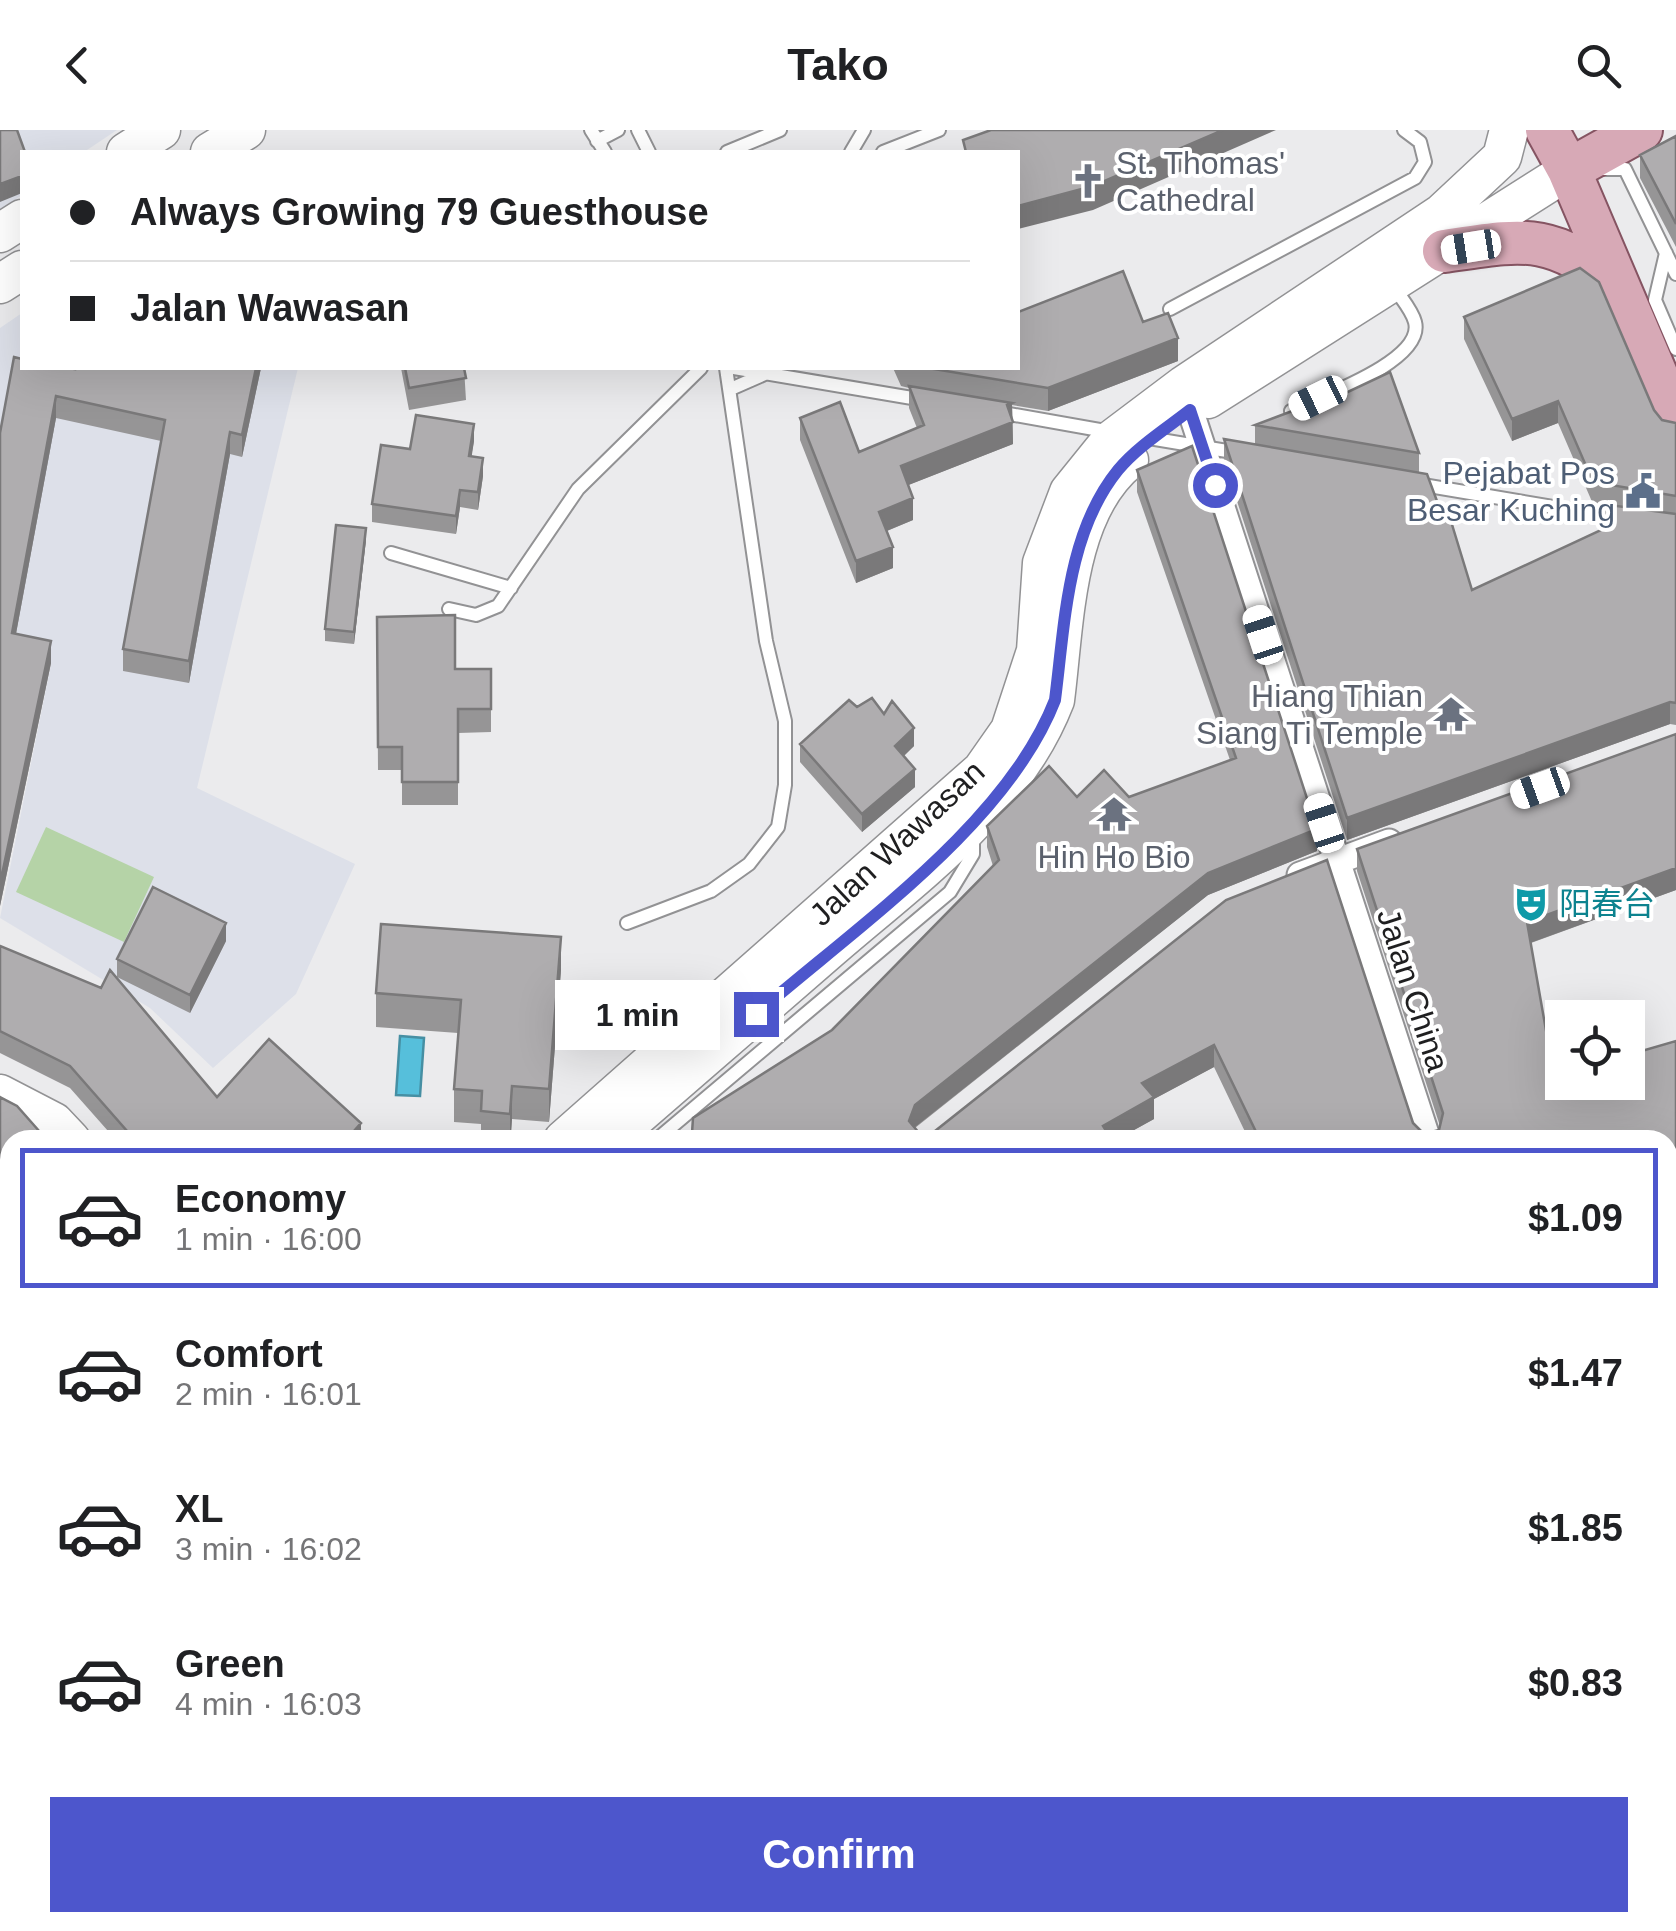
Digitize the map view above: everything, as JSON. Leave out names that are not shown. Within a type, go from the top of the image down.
[{"type":"main road","points":[[1547,130],[1568,170],[1676,422]]},
{"type":"main road","points":[[1568,170],[1642,130]]},
{"type":"main road","points":[[1444,251],[1524,239],[1550,244],[1619,288]]},
{"type":"street","points":[[129,150],[161,130]]},
{"type":"street","points":[[213,150],[246,130]]},
{"type":"street","name":"Jalan Wawasan","points":[[575,1130],[982,770],[1010,730],[1036,651],[1042,563],[1069,492],[1111,440],[1184,385],[1442,214],[1502,158],[1509,130]]},
{"type":"street","name":"Jalan Wawasan","points":[[621,1130],[974,822],[1012,780],[1044,727],[1055,700],[1082,530],[1121,466],[1190,410],[1393,285],[1568,170]]},
{"type":"street","points":[[0,284],[11,242]]},
{"type":"street","name":"Jalan China","points":[[1190,410],[1425,1130]]},
{"type":"street","points":[[1272,887],[1408,835]]},
{"type":"street","points":[[0,1094],[54,1122],[62,1130]]},
{"type":"lane","points":[[598,141],[618,130]]},
{"type":"lane","points":[[732,150],[780,130]]},
{"type":"lane","points":[[888,150],[939,130]]},
{"type":"lane","points":[[1170,309],[1415,178],[1425,162],[1420,142],[1404,130]]},
{"type":"lane","points":[[1568,170],[1625,169],[1676,274]]},
{"type":"lane","points":[[1666,253],[1655,300],[1676,350]]},
{"type":"lane","points":[[1291,411],[1400,358],[1414,338],[1415,322],[1393,285]]},
{"type":"lane","points":[[449,609],[476,615],[498,606],[578,488],[699,370]]},
{"type":"lane","points":[[627,923],[711,891],[749,864],[778,827],[785,785],[785,721],[766,642],[733,388],[727,370]]},
{"type":"lane","points":[[746,370],[930,401]]},
{"type":"lane","points":[[733,388],[775,370]]},
{"type":"lane","points":[[989,411],[1264,458]]},
{"type":"lane","points":[[1401,481],[1637,521]]},
{"type":"lane","points":[[391,554],[511,588]]},
{"type":"lane","points":[[668,1130],[950,892],[972,854],[974,822]]},
{"type":"shaded area","points":[[0,130],[117,130],[87,150],[20,150],[20,196],[0,210]]},
{"type":"shaded area","points":[[20,314],[20,370],[298,370],[197,788],[355,864],[296,994],[213,1068],[150,1008],[0,918],[51,664],[0,653],[0,328]]},
{"type":"green space","points":[[46,827],[154,877],[124,942],[16,892]]},
{"type":"water","points":[[400,1036],[424,1038],[420,1096],[396,1095]]},
{"type":"building","points":[[0,130],[17,130],[24,150],[20,150],[20,177],[0,184]]},
{"type":"building","name":"St. Thomas' Cathedral","points":[[991,130],[1223,130],[1093,186],[1020,205],[1020,150],[966,150],[963,140]]},
{"type":"building","points":[[1676,136],[1676,224],[1640,155]]},
{"type":"building","name":"Pejabat Pos Besar Kuching","points":[[1580,268],[1599,282],[1654,410],[1662,420],[1676,423],[1676,496],[1593,482],[1558,401],[1512,419],[1464,317]]},
{"type":"building","points":[[1123,271],[1143,322],[1168,313],[1178,338],[1048,388],[940,370],[1020,370],[1020,311]]},
{"type":"building","points":[[14,357],[20,358],[20,370],[256,370],[242,435],[230,432],[189,661],[123,649],[165,420],[56,396],[12,633],[51,641],[0,884],[0,433]]},
{"type":"building","points":[[405,370],[464,370],[466,378],[409,388]]},
{"type":"building","points":[[1390,372],[1419,453],[1255,425],[1295,410],[1297,416]]},
{"type":"building","points":[[909,386],[1012,403],[1007,405],[1013,422],[901,466],[913,498],[879,512],[893,547],[856,561],[800,418],[840,402],[859,452],[924,425]]},
{"type":"building","points":[[416,415],[474,424],[469,456],[483,458],[478,492],[460,490],[456,516],[372,504],[381,445],[410,449]]},
{"type":"building","points":[[1224,439],[1427,474],[1444,520],[1450,518],[1472,590],[1612,525],[1602,504],[1676,514],[1676,703],[1347,818]]},
{"type":"building","points":[[1192,446],[1317,829],[1208,873],[915,1105],[909,1121],[917,1130],[692,1130],[693,1118],[832,1030],[999,860],[987,826],[1049,766],[1077,797],[1104,770],[1129,797],[1236,758],[1137,470]]},
{"type":"building","points":[[336,525],[366,528],[354,632],[325,629]]},
{"type":"building","points":[[455,615],[455,669],[491,669],[491,709],[458,709],[458,782],[402,782],[402,747],[378,747],[377,617]]},
{"type":"building","points":[[872,698],[884,714],[892,701],[914,728],[895,746],[915,769],[862,814],[800,744],[849,700],[857,707]]},
{"type":"building","points":[[1676,734],[1676,868],[1527,922],[1545,1025],[1545,1100],[1645,1100],[1645,1050],[1676,1041],[1676,1130],[1439,1130],[1443,1113],[1357,849]]},
{"type":"building","points":[[1327,860],[1413,1123],[1420,1130],[1255,1130],[1214,1045],[1142,1083],[1154,1097],[1103,1126],[1106,1130],[936,1130],[1226,900]]},
{"type":"building","points":[[153,887],[226,923],[190,995],[117,959]]},
{"type":"building","points":[[381,924],[561,937],[549,1089],[512,1086],[510,1114],[481,1111],[482,1091],[454,1089],[461,1000],[376,993]]},
{"type":"building","points":[[0,946],[101,988],[110,970],[217,1097],[269,1039],[361,1123],[355,1130],[126,1130],[70,1066],[0,1031]]},
{"type":"building","points":[[0,1097],[17,1106],[38,1130],[0,1130]]},
{"type":"place","name":"St. Thomas' Cathedral","points":[[1088,181]]},
{"type":"place","name":"Pejabat Pos Besar Kuching","points":[[1643,491]]},
{"type":"place","name":"Hiang Thian Siang Ti Temple","points":[[1451,714]]},
{"type":"place","name":"Hin Ho Bio","points":[[1114,814]]},
{"type":"place","name":"阳春台","points":[[1531,904]]},
{"type":"route","points":[[756,1014],[974,822],[1012,780],[1044,727],[1055,700],[1082,530],[1121,466],[1190,410],[1215,485]]}]
